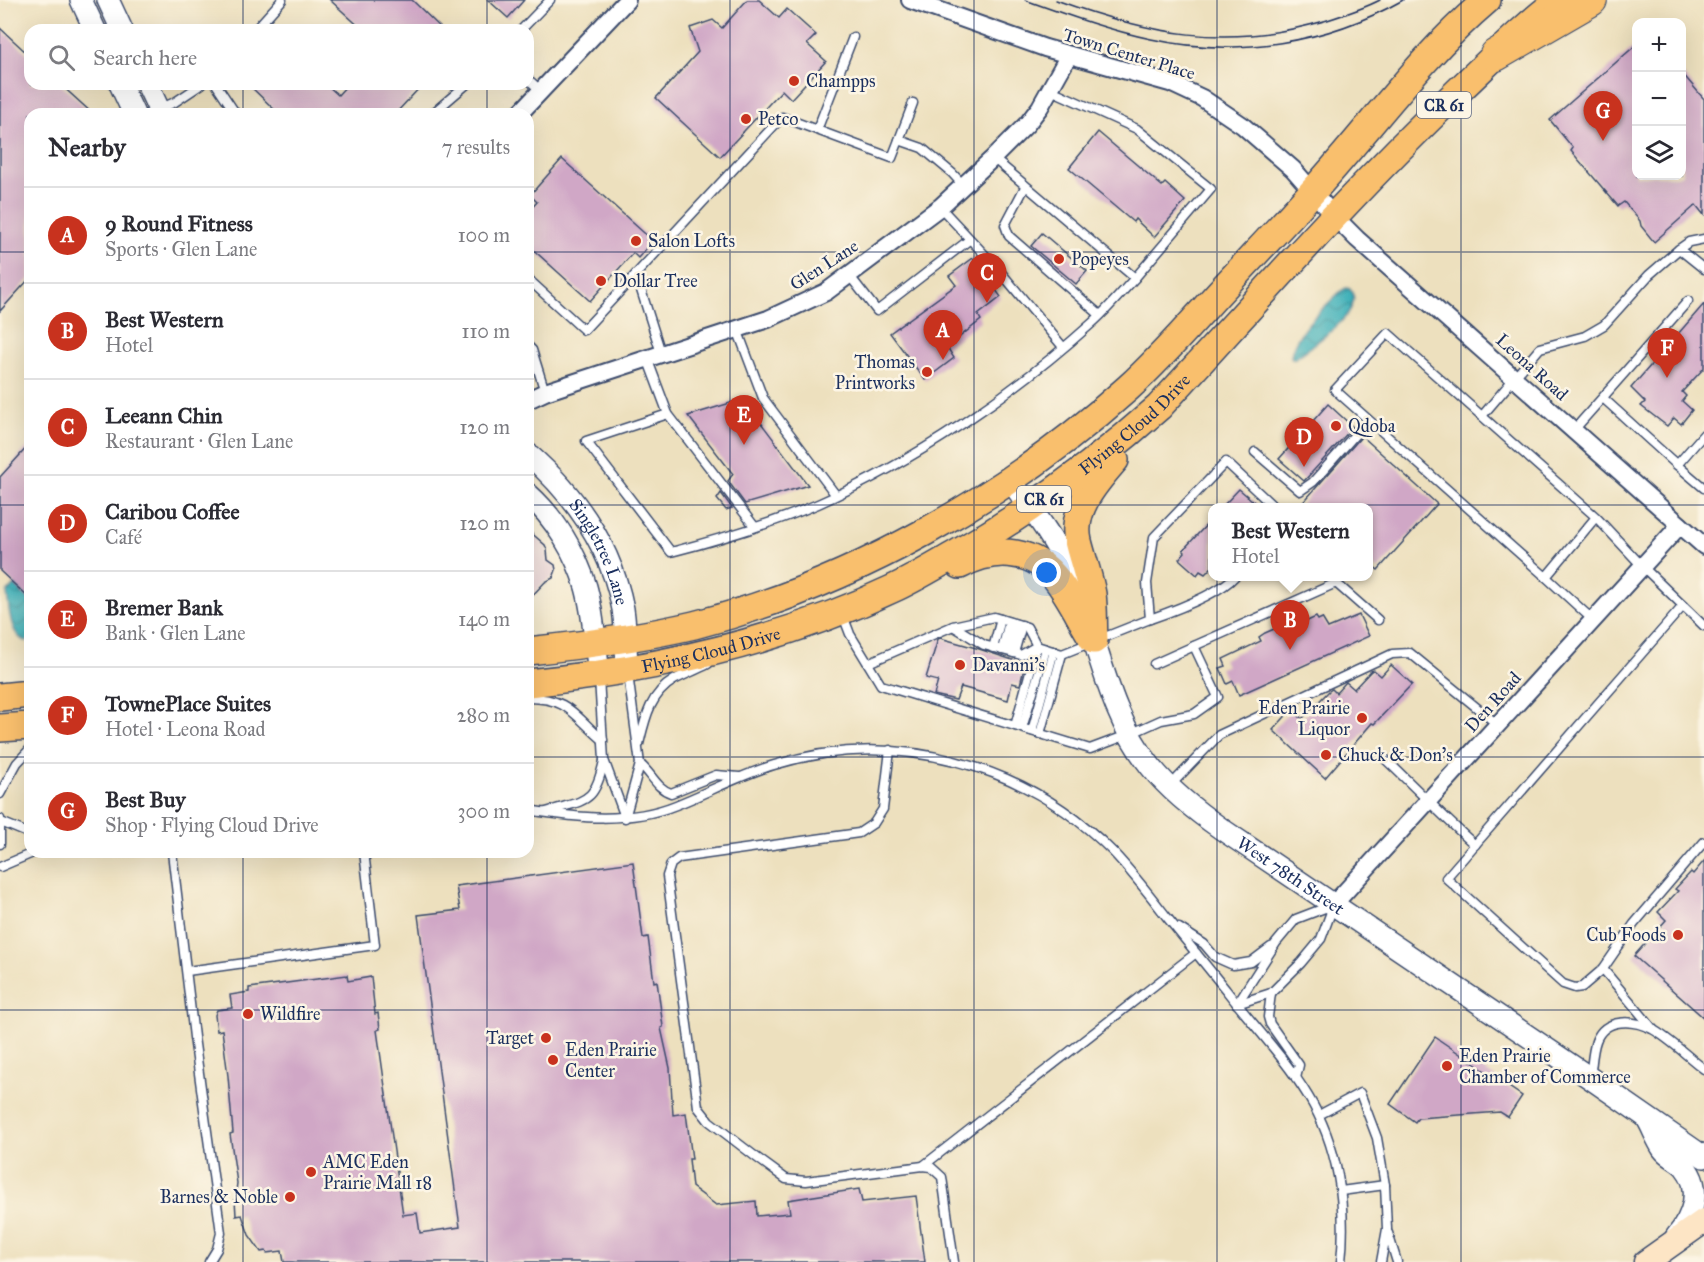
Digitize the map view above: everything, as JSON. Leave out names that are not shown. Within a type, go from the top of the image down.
[{"type":"highway","points":[[1496,55],[1591,0]]},
{"type":"main road","name":"Flying Cloud Drive","points":[[534,650],[626,639],[695,624],[796,592],[848,572],[958,512],[1010,480],[1089,422],[1166,351],[1312,192],[1439,46],[1487,0]]},
{"type":"main road","name":"Flying Cloud Drive","points":[[534,682],[599,674],[705,655],[744,644],[841,610],[893,589],[985,537],[1030,508],[1129,434],[1159,407],[1420,128],[1532,21],[1559,0]]},
{"type":"main road","points":[[1094,640],[1092,594],[1077,537],[1080,512],[1093,485],[1159,407]]},
{"type":"main road","points":[[893,589],[921,587],[965,563],[991,554],[1017,554],[1032,558],[1054,576],[1094,640]]},
{"type":"main road","points":[[0,697],[24,695]]},
{"type":"main road","points":[[0,728],[24,726]]},
{"type":"main road","points":[[1646,1262],[1704,1221]]},
{"type":"street","points":[[81,0],[92,24]]},
{"type":"street","points":[[108,0],[119,24]]},
{"type":"street","points":[[525,108],[627,0]]},
{"type":"street","name":"Town Center Place","points":[[910,0],[988,29],[1069,55],[1170,83],[1202,98],[1242,125],[1293,169],[1335,217]]},
{"type":"street","name":"Glen Lane","points":[[534,397],[654,355],[768,319],[826,292],[964,187],[1027,124],[1051,90],[1069,55]]},
{"type":"street","points":[[123,90],[131,108]]},
{"type":"street","points":[[149,90],[155,108]]},
{"type":"street","name":"Leona Road","points":[[1335,217],[1704,546]]},
{"type":"street","name":"Singletree Lane","points":[[534,459],[553,476],[575,501],[603,548],[623,609],[627,669]]},
{"type":"street","name":"West 78th Street","points":[[1010,480],[1057,548],[1071,575],[1111,690],[1130,735],[1150,767],[1169,787],[1194,810],[1704,1157]]},
{"type":"street","name":"Singletree Lane","points":[[534,501],[553,522],[568,546],[586,586],[599,674]]},
{"type":"street","name":"Den Road","points":[[1334,904],[1680,525]]},
{"type":"street","points":[[1646,1117],[1664,1151],[1684,1165],[1690,1173],[1695,1191],[1693,1212],[1668,1247]]},
{"type":"lane","points":[[260,24],[282,0]]},
{"type":"lane","points":[[527,24],[550,0]]},
{"type":"lane","points":[[817,130],[853,37]]},
{"type":"lane","points":[[534,85],[541,91]]},
{"type":"lane","points":[[164,108],[192,90]]},
{"type":"lane","points":[[220,90],[232,108]]},
{"type":"lane","points":[[437,108],[459,90]]},
{"type":"lane","points":[[668,414],[586,441],[671,552],[755,527],[836,495],[927,447],[1024,379],[1064,347],[1100,315],[1135,278],[1211,189],[1137,129],[1051,90]]},
{"type":"lane","points":[[534,284],[584,330],[782,117],[892,158],[913,103]]},
{"type":"lane","points":[[899,140],[922,148],[952,173],[964,187]]},
{"type":"lane","points":[[993,158],[1135,278]]},
{"type":"lane","points":[[1026,187],[1005,225],[1009,236],[1100,315]]},
{"type":"lane","points":[[940,207],[999,270],[1064,347]]},
{"type":"lane","points":[[1482,416],[1540,348],[1585,336],[1604,325],[1649,275],[1678,249],[1689,242],[1704,239]]},
{"type":"lane","points":[[849,275],[877,311],[969,240]]},
{"type":"lane","points":[[1678,249],[1704,269]]},
{"type":"lane","points":[[636,274],[668,414],[755,527]]},
{"type":"lane","points":[[1573,431],[1688,301]]},
{"type":"lane","points":[[737,329],[763,398],[836,495]]},
{"type":"lane","points":[[1593,620],[1335,390],[1388,333],[1596,517],[1642,566],[1704,626]]},
{"type":"lane","points":[[534,356],[545,392]]},
{"type":"lane","points":[[1603,398],[1704,488]]},
{"type":"lane","points":[[1255,452],[1300,491],[1313,482],[1368,420]]},
{"type":"lane","points":[[1677,465],[1704,434]]},
{"type":"lane","points":[[1150,619],[1147,583],[1154,537],[1226,462],[1271,503]]},
{"type":"lane","points":[[1546,577],[1596,517]]},
{"type":"lane","points":[[953,626],[984,645],[1022,655],[1094,640],[1164,614],[1224,587],[1230,581]]},
{"type":"lane","points":[[1154,664],[1336,583],[1378,620]]},
{"type":"lane","points":[[1683,606],[1446,878],[1563,984],[1575,988],[1582,987],[1603,969],[1634,924],[1704,842]]},
{"type":"lane","points":[[841,610],[850,634],[881,686],[1090,749],[1130,735],[1161,720],[1194,714],[1218,697],[1194,646]]},
{"type":"lane","points":[[868,663],[953,626],[994,617],[1027,627],[1050,650]]},
{"type":"lane","points":[[1004,651],[1012,623]]},
{"type":"lane","points":[[1004,651],[1012,623]]},
{"type":"lane","points":[[639,744],[652,702],[666,685],[744,644]]},
{"type":"lane","points":[[1019,727],[1050,650]]},
{"type":"lane","points":[[1036,733],[1050,650]]},
{"type":"lane","points":[[1169,787],[1219,735],[1392,654],[1410,653],[1498,725]]},
{"type":"lane","points":[[626,818],[640,764],[627,669]]},
{"type":"lane","points":[[544,813],[584,801],[591,796],[600,779],[604,760],[599,674]]},
{"type":"lane","points":[[534,698],[550,699],[566,706],[603,740]]},
{"type":"lane","points":[[534,811],[579,818],[626,818],[674,806],[739,777],[801,757],[859,750],[890,750],[939,756],[1013,782],[1038,794],[1079,822],[1115,854],[1296,1078],[1318,1115],[1329,1144],[1341,1191],[1343,1223],[1341,1262]]},
{"type":"lane","points":[[890,750],[883,809],[880,817],[867,829],[859,833],[680,858],[671,864],[668,876],[698,1107],[704,1116],[786,1179],[806,1181],[922,1166],[931,1167],[942,1177],[954,1262]]},
{"type":"lane","points":[[0,794],[16,763],[24,755]]},
{"type":"lane","points":[[1383,757],[1475,845]]},
{"type":"lane","points":[[604,760],[626,818]]},
{"type":"lane","points":[[640,764],[650,772],[657,786],[671,794],[716,775],[739,777]]},
{"type":"lane","points":[[0,844],[0,820],[24,831]]},
{"type":"lane","points":[[0,867],[24,857]]},
{"type":"lane","points":[[173,858],[221,1233],[217,1248],[208,1262]]},
{"type":"lane","points":[[187,971],[375,945],[365,858]]},
{"type":"lane","points":[[1237,1004],[1276,943],[1296,919],[1334,904]]},
{"type":"lane","points":[[1237,1004],[1271,993],[1301,963],[1321,939],[1334,904]]},
{"type":"lane","points":[[1173,925],[1204,944],[1215,957],[1233,965],[1251,962],[1276,943]]},
{"type":"lane","points":[[922,1166],[1196,953]]},
{"type":"lane","points":[[1603,969],[1653,1029],[1704,1069]]},
{"type":"lane","points":[[1271,993],[1270,1024],[1299,1065],[1296,1078]]},
{"type":"lane","points":[[1590,1078],[1596,1042],[1604,1029],[1622,1022],[1653,1029]]},
{"type":"lane","points":[[1318,1115],[1360,1093],[1377,1138],[1385,1185],[1388,1262]]},
{"type":"lane","points":[[1341,1191],[1385,1185]]},
{"type":"lane","points":[[1387,1229],[1388,1262]]},
{"type":"water","points":[[1346,288],[1350,289],[1354,298],[1345,318],[1294,359],[1291,357],[1297,339],[1303,330]]},
{"type":"water","points":[[14,585],[24,594],[24,640],[13,628],[7,593]]},
{"type":"building","points":[[330,0],[412,0],[437,24],[356,24]]},
{"type":"building","points":[[488,0],[524,0],[508,18]]},
{"type":"building","points":[[747,0],[759,0],[779,18],[787,9],[816,35],[807,44],[826,61],[791,99],[782,90],[720,157],[656,98],[698,52],[690,28],[713,20],[722,28]]},
{"type":"building","points":[[0,28],[24,50],[24,90],[67,90],[86,108],[24,108],[24,285],[0,311]]},
{"type":"building","points":[[1632,48],[1632,180],[1686,180],[1686,78],[1704,99],[1704,215],[1696,205],[1654,242],[1624,202],[1618,206],[1571,151],[1573,148],[1550,120]]},
{"type":"building","points":[[254,90],[333,90],[338,95],[343,90],[417,90],[401,108],[273,108]]},
{"type":"building","points":[[1098,132],[1162,186],[1165,183],[1185,201],[1154,237],[1135,219],[1133,222],[1069,168]]},
{"type":"building","points":[[562,159],[653,241],[638,258],[633,253],[590,301],[534,250],[534,205],[537,202],[534,199],[534,190]]},
{"type":"building","name":"Popeyes","points":[[1042,233],[1087,271],[1076,284],[1031,246]]},
{"type":"building","points":[[973,258],[1001,297],[978,315],[981,320],[947,347],[954,358],[925,380],[890,333],[956,285],[949,276]]},
{"type":"building","points":[[1704,304],[1704,368],[1682,392],[1686,396],[1682,401],[1692,410],[1681,424],[1674,418],[1667,426],[1641,406],[1645,402],[1631,388]]},
{"type":"building","points":[[743,399],[808,485],[745,504],[728,481],[733,474],[688,416]]},
{"type":"building","points":[[1328,404],[1353,427],[1304,481],[1279,459]]},
{"type":"building","points":[[1362,436],[1437,504],[1378,570],[1373,566],[1373,503],[1303,503]]},
{"type":"building","points":[[24,451],[24,593],[0,571],[0,477]]},
{"type":"building","points":[[1239,489],[1255,503],[1226,503]]},
{"type":"building","points":[[721,493],[732,508],[726,510],[717,499]]},
{"type":"building","points":[[1208,523],[1208,571],[1205,574],[1200,571],[1197,575],[1179,559],[1185,552],[1183,550]]},
{"type":"building","points":[[534,535],[545,545],[548,560],[555,565],[553,578],[545,582],[534,594]]},
{"type":"building","points":[[1359,615],[1369,636],[1239,695],[1233,681],[1227,684],[1220,668],[1226,666],[1223,659],[1261,641],[1259,637],[1265,633],[1281,626],[1284,632],[1316,617],[1318,620],[1322,618],[1328,628]]},
{"type":"building","name":"Davanni's","points":[[940,638],[1025,664],[1020,685],[1012,683],[1008,700],[961,687],[956,700],[934,695],[938,681],[926,678]]},
{"type":"building","points":[[1391,665],[1412,684],[1374,724],[1372,723],[1325,778],[1273,730],[1292,709],[1302,719],[1332,689],[1336,693],[1346,682],[1354,689],[1371,671],[1374,670],[1381,676]]},
{"type":"building","name":"Cub Foods","points":[[1704,861],[1704,1018],[1634,956],[1666,920],[1658,912],[1678,891],[1675,889]]},
{"type":"building","name":"Eden Prairie Center","points":[[633,862],[643,938],[648,937],[654,982],[657,981],[663,1027],[661,1028],[670,1068],[673,1115],[686,1113],[692,1159],[689,1159],[692,1187],[716,1205],[756,1201],[757,1216],[790,1213],[788,1200],[859,1189],[862,1202],[916,1196],[925,1262],[284,1262],[282,1251],[261,1252],[249,1235],[242,1215],[236,1216],[237,1183],[230,1134],[233,1133],[228,1076],[222,1030],[217,1031],[215,1015],[217,1010],[232,1008],[230,995],[249,992],[249,988],[347,975],[348,981],[371,977],[375,1014],[378,1013],[380,1029],[377,1030],[403,1215],[417,1213],[420,1233],[460,1227],[418,915],[460,910],[456,886]]},
{"type":"building","name":"Eden Prairie Chamber of Commerce","points":[[1435,1037],[1522,1096],[1508,1117],[1500,1112],[1418,1118],[1415,1122],[1390,1104]]},
{"type":"tram line","points":[[1025,0],[1088,22],[1151,39],[1183,45],[1216,47],[1281,43],[1313,36],[1344,27],[1403,0]]},
{"type":"tram line","points":[[1056,0],[1123,22],[1188,34],[1221,36],[1254,35],[1288,30],[1324,21],[1380,0]]},
{"type":"place","name":"Champps","points":[[794,81]]},
{"type":"place","name":"Petco","points":[[746,119]]},
{"type":"place","name":"Best Buy","points":[[1603,141]]},
{"type":"place","name":"Salon Lofts","points":[[636,241]]},
{"type":"place","name":"Popeyes","points":[[1059,259]]},
{"type":"place","name":"Dollar Tree","points":[[601,281]]},
{"type":"place","name":"Leeann Chin","points":[[987,303]]},
{"type":"place","name":"9 Round Fitness","points":[[943,360]]},
{"type":"place","name":"Thomas Printworks","points":[[927,372]]},
{"type":"place","name":"TownePlace Suites","points":[[1667,378]]},
{"type":"place","name":"Qdoba","points":[[1336,426]]},
{"type":"place","name":"Bremer Bank","points":[[744,445]]},
{"type":"place","name":"Caribou Coffee","points":[[1304,467]]},
{"type":"place","name":"Best Western","points":[[1290,650]]},
{"type":"place","name":"Davanni's","points":[[960,665]]},
{"type":"place","name":"Eden Prairie Liquor","points":[[1362,718]]},
{"type":"place","name":"Chuck & Don's","points":[[1326,755]]},
{"type":"place","name":"Cub Foods","points":[[1678,935]]},
{"type":"place","name":"Wildfire","points":[[248,1014]]},
{"type":"place","name":"Target","points":[[546,1038]]},
{"type":"place","name":"Eden Prairie Center","points":[[553,1060]]},
{"type":"place","name":"Eden Prairie Chamber of Commerce","points":[[1447,1066]]},
{"type":"place","name":"AMC Eden Prairie Mall 18","points":[[311,1172]]},
{"type":"place","name":"Barnes & Noble","points":[[290,1197]]}]
